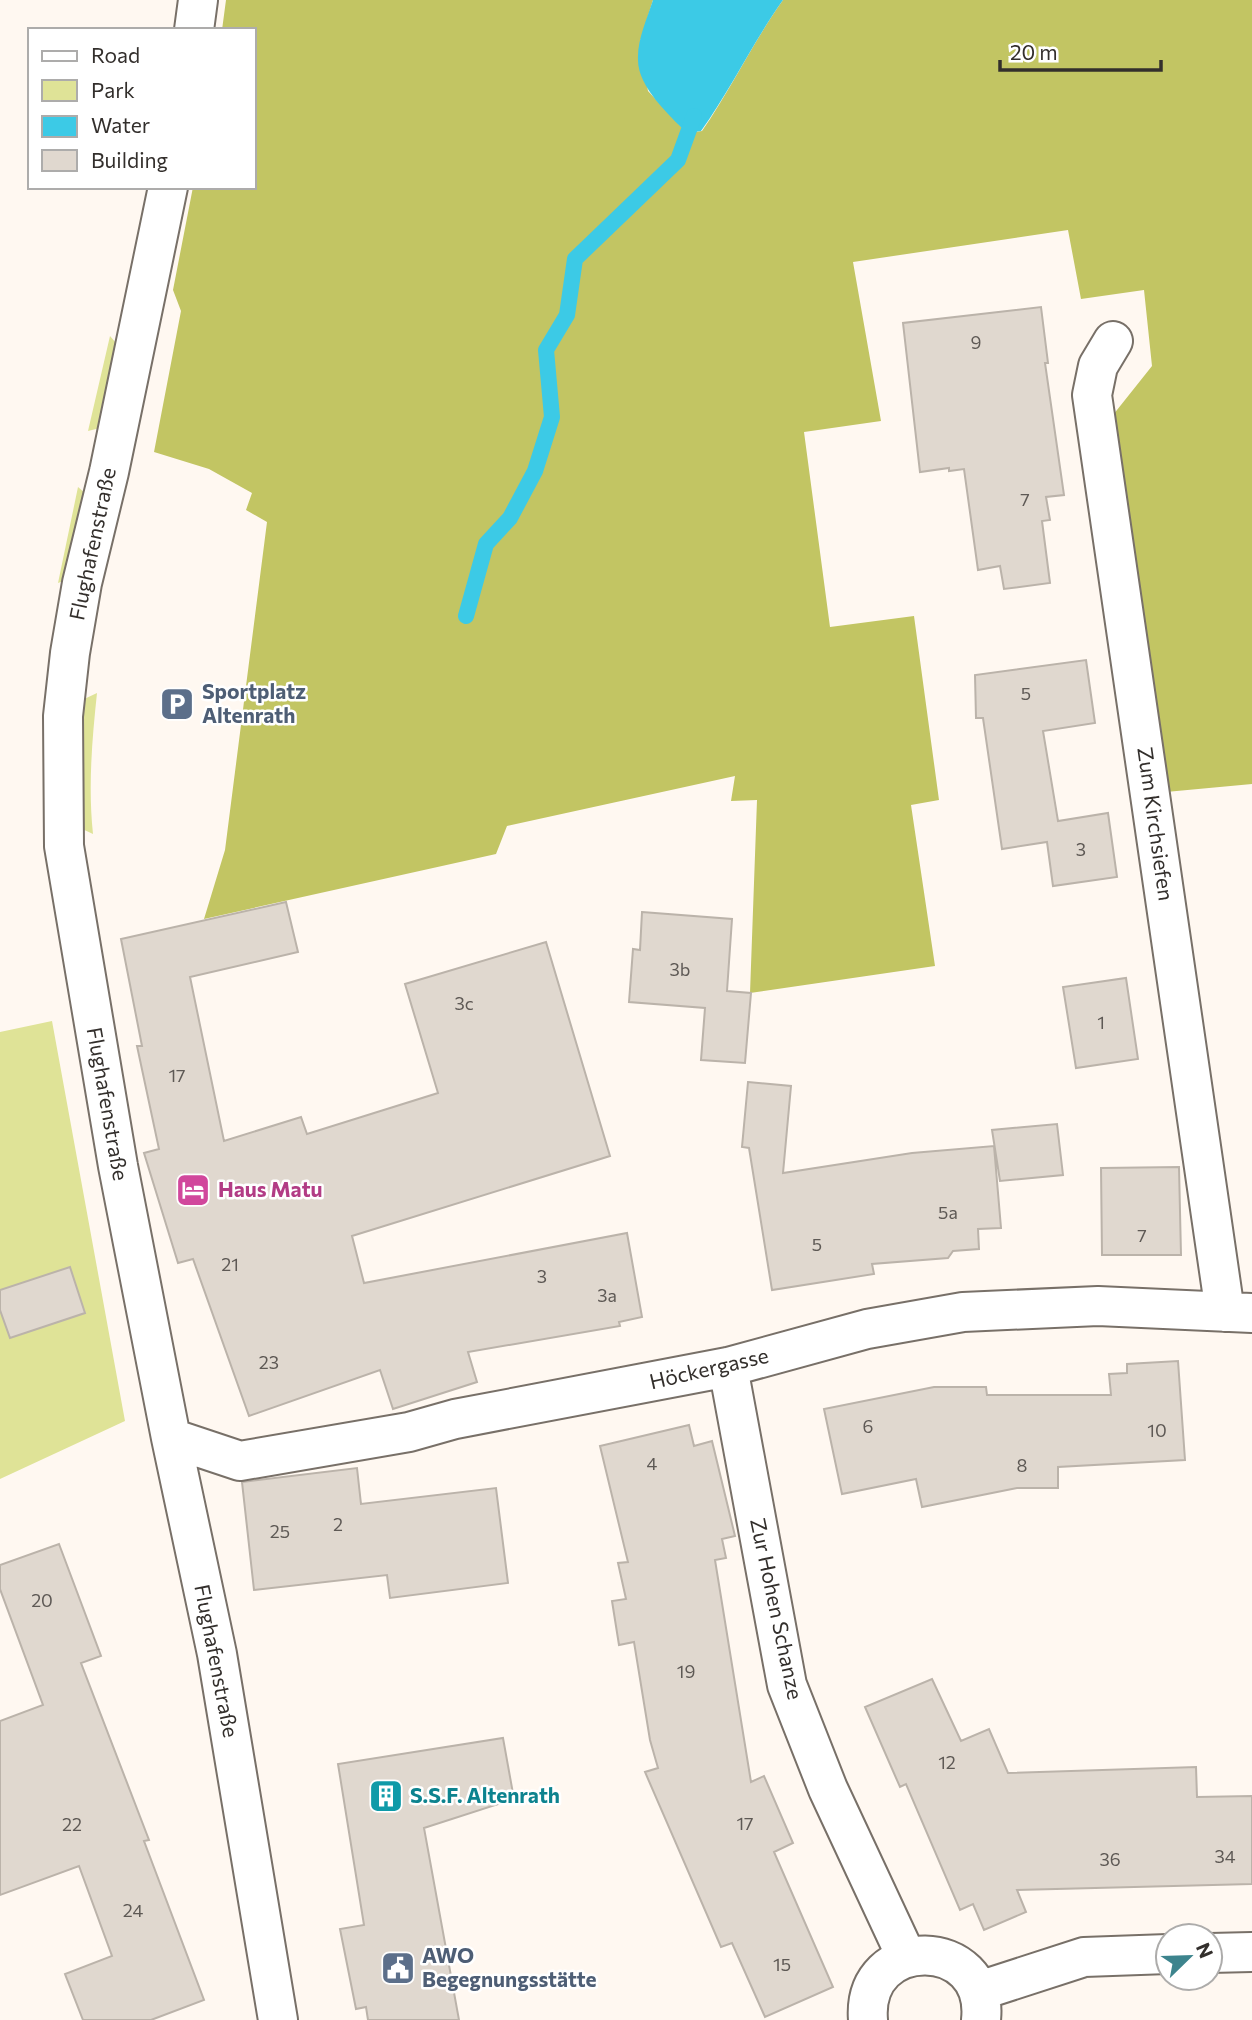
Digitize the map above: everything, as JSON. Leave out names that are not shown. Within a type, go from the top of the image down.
[{"type":"street","points":[[194,28],[198,0]]},
{"type":"street","name":"Flughafenstraße","points":[[168,189],[109,472],[82,583],[70,653],[63,716],[64,846],[101,1077],[171,1438],[217,1654],[278,2020]]},
{"type":"street","name":"Zum Kirchsiefen","points":[[1113,341],[1098,366],[1092,395],[1239,1313]]},
{"type":"street","name":"Höckergasse","points":[[171,1438],[240,1461],[409,1432],[455,1419],[728,1367],[867,1329],[963,1312],[1098,1306],[1239,1313]]},
{"type":"street","name":"Zur Hohen Schanze","points":[[728,1367],[787,1685],[828,1789],[906,1956]]},
{"type":"street","points":[[1224,1953],[1252,1952]]},
{"type":"street","points":[[868,2020],[867,2008],[872,1988],[883,1971],[906,1956],[923,1954],[947,1958],[966,1971],[980,2006],[1084,1957],[1154,1954]]},
{"type":"green space","points":[[110,336],[122,350],[104,427],[88,431]]},
{"type":"green space","points":[[78,487],[92,499],[74,577],[58,583]]},
{"type":"green space","points":[[97,693],[91,763],[93,834],[78,827],[80,701]]},
{"type":"green space","points":[[52,1021],[125,1421],[0,1479],[0,1032]]},
{"type":"shaded area","points":[[226,0],[653,0],[640,42],[648,91],[687,133],[702,131],[783,0],[1252,0],[1252,784],[1166,792],[1113,415],[1152,366],[1144,290],[1081,299],[1068,230],[853,262],[881,421],[804,432],[830,627],[914,616],[939,800],[911,805],[935,966],[750,993],[757,800],[731,801],[735,776],[507,826],[496,854],[204,919],[225,850],[267,522],[246,510],[252,493],[209,469],[154,452],[181,311],[173,290],[193,189],[256,189],[256,28],[222,28]]},
{"type":"water","points":[[653,0],[783,0],[701,131],[687,133],[656,100],[639,70],[639,45]]},
{"type":"building","points":[[1041,307],[1048,363],[1045,363],[1064,495],[1046,497],[1050,520],[1042,521],[1050,583],[1004,589],[1000,566],[978,570],[964,469],[920,472],[903,323]]},
{"type":"building","points":[[1086,660],[1095,723],[1043,731],[1058,821],[1108,813],[1117,877],[1053,886],[1047,842],[1002,849],[983,718],[976,718],[975,675]]},
{"type":"building","points":[[286,902],[298,952],[190,977],[224,1141],[301,1117],[307,1134],[438,1093],[405,984],[546,942],[610,1156],[352,1236],[364,1283],[627,1233],[642,1317],[619,1322],[620,1326],[468,1352],[477,1382],[393,1409],[380,1370],[249,1416],[193,1259],[178,1263],[144,1153],[159,1149],[137,1046],[142,1046],[121,939]]},
{"type":"building","points":[[642,912],[732,919],[727,991],[751,993],[745,1063],[701,1060],[705,1008],[629,1002],[633,949],[640,950]]},
{"type":"building","points":[[1126,978],[1138,1059],[1076,1068],[1063,987]]},
{"type":"building","points":[[748,1082],[791,1086],[783,1173],[912,1153],[994,1146],[1001,1228],[978,1229],[979,1249],[953,1251],[948,1258],[872,1264],[874,1274],[772,1290],[749,1148],[742,1147]]},
{"type":"building","points":[[1057,1124],[1063,1175],[1000,1181],[992,1130]]},
{"type":"building","points":[[1179,1167],[1181,1255],[1102,1255],[1101,1168]]},
{"type":"building","points":[[70,1267],[85,1313],[10,1338],[0,1310],[0,1290]]},
{"type":"building","points":[[1178,1361],[1185,1460],[1058,1467],[1058,1488],[1017,1488],[922,1507],[916,1479],[842,1494],[824,1409],[934,1387],[986,1387],[987,1395],[1111,1395],[1109,1374],[1127,1373],[1127,1364]]},
{"type":"building","points":[[689,1425],[694,1446],[712,1441],[735,1536],[722,1539],[726,1558],[715,1560],[751,1782],[764,1776],[793,1843],[774,1852],[833,1987],[765,2017],[732,1943],[721,1947],[645,1772],[658,1768],[650,1740],[634,1642],[619,1645],[612,1601],[626,1599],[618,1563],[628,1562],[600,1446]]},
{"type":"building","points":[[357,1468],[361,1504],[496,1488],[508,1583],[390,1598],[387,1575],[254,1590],[242,1482]]},
{"type":"building","points":[[59,1544],[101,1656],[81,1663],[149,1840],[144,1841],[204,2000],[151,2020],[83,2020],[65,1974],[112,1956],[79,1866],[0,1895],[0,1721],[43,1705],[0,1589],[0,1565]]},
{"type":"building","points":[[932,1679],[961,1741],[989,1729],[1008,1773],[1196,1767],[1197,1797],[1252,1796],[1252,1884],[1017,1890],[1026,1912],[984,1930],[973,1904],[960,1910],[906,1784],[900,1787],[865,1707]]},
{"type":"building","points":[[503,1738],[514,1799],[424,1828],[459,2020],[368,2020],[366,2007],[356,2009],[340,1929],[364,1925],[338,1764]]},
{"type":"waterway","points":[[466,616],[486,544],[510,518],[535,471],[552,417],[546,350],[567,315],[575,259],[678,160],[694,116]]},
{"type":"place","name":"Sportplatz Altenrath","points":[[177,704]]},
{"type":"place","name":"Haus Matu","points":[[193,1190]]},
{"type":"place","name":"S.S.F. Altenrath","points":[[386,1796]]},
{"type":"place","name":"AWO Begegnungsstätte","points":[[398,1968]]}]
